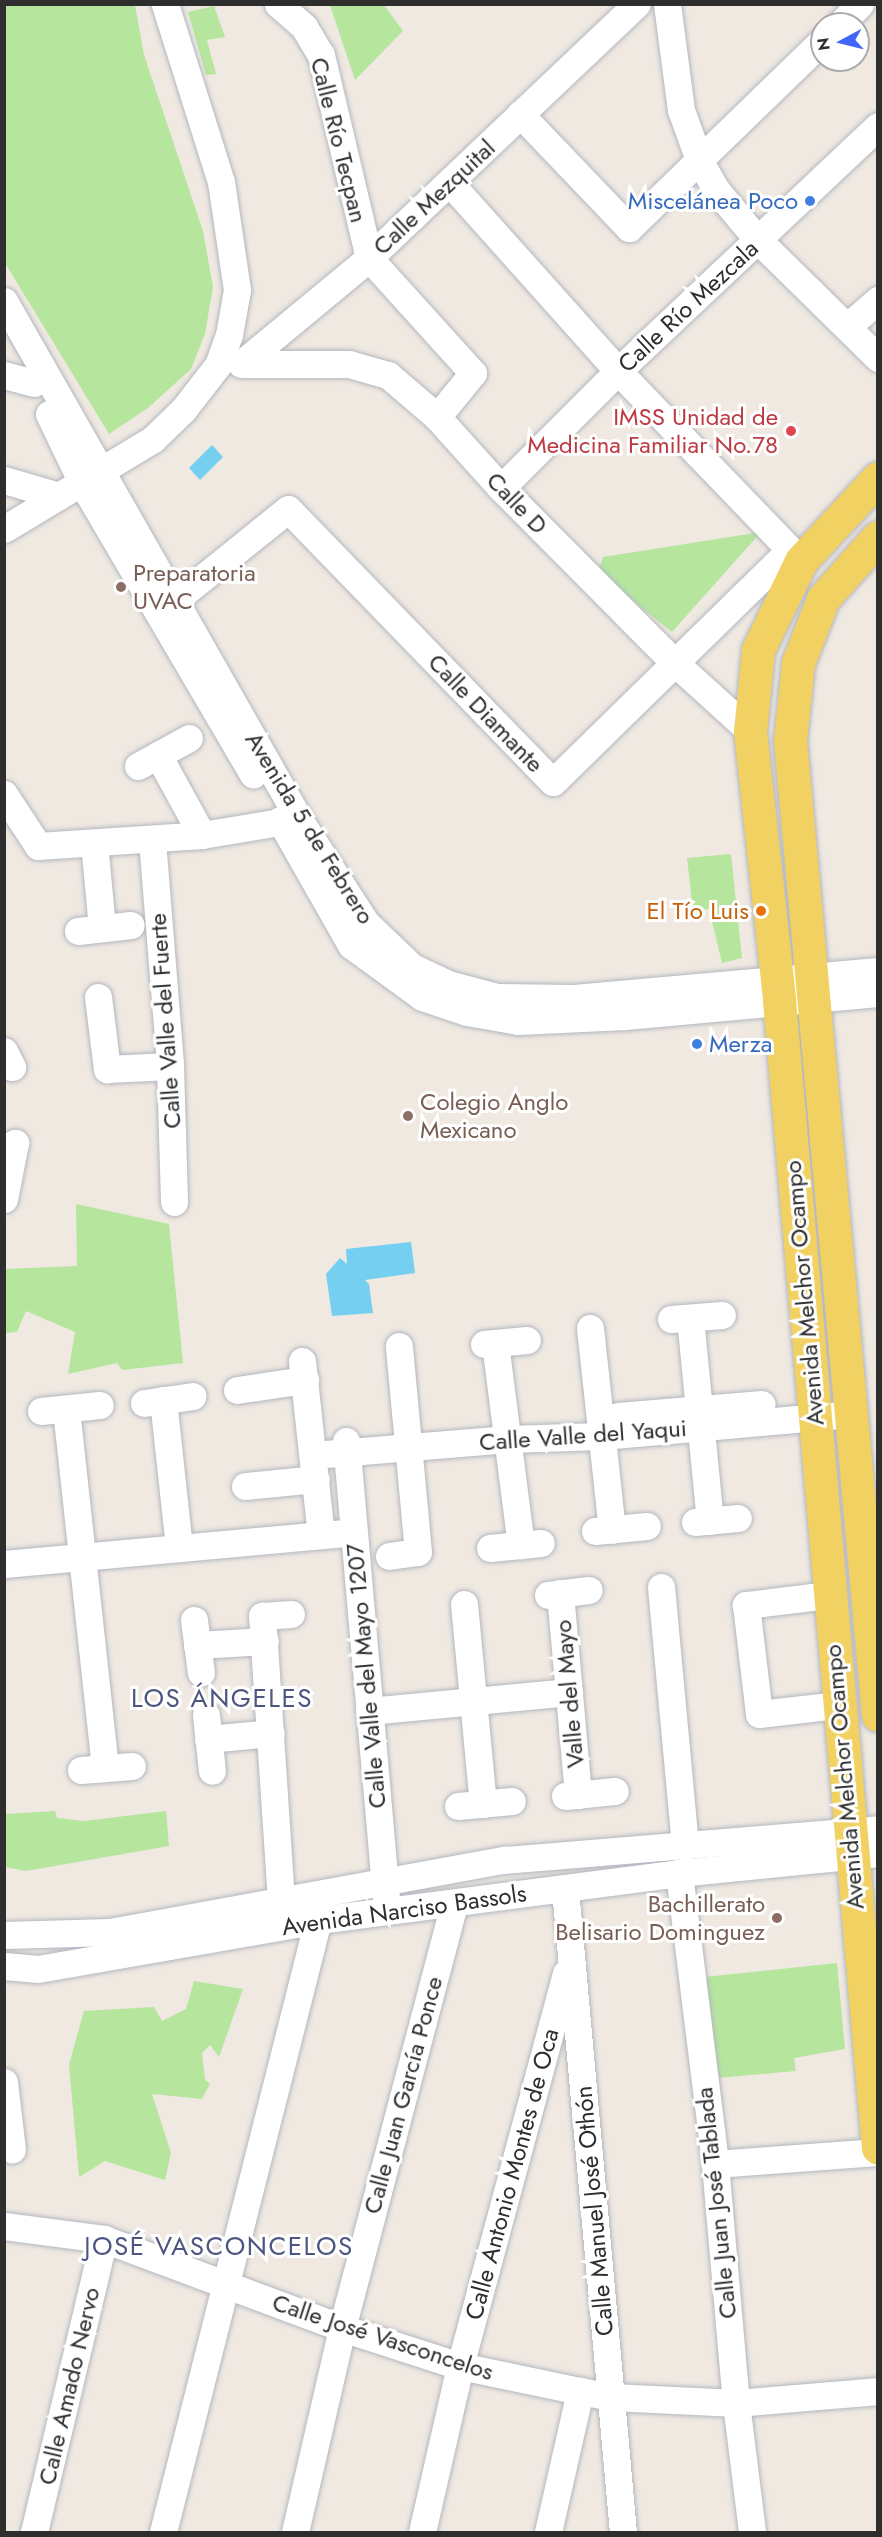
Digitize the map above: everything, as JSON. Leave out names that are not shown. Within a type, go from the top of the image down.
[{"type":"main road","name":"Avenida Melchor Ocampo","points":[[878,478],[796,556],[758,650],[750,731],[778,991],[838,1705],[864,1842],[878,2150]]},
{"type":"main road","name":"Avenida Melchor Ocampo","points":[[878,537],[823,599],[798,663],[790,740],[810,988],[851,1406],[878,1715]]},
{"type":"street","points":[[4,530],[153,439],[183,410],[218,365],[229,335],[237,290],[221,182],[165,4]]},
{"type":"street","name":"Calle Río Tecpan","points":[[278,4],[304,27],[321,55],[369,258],[473,373],[437,417]]},
{"type":"street","name":"Calle Mezquital","points":[[245,364],[369,258],[637,4]]},
{"type":"street","points":[[667,4],[681,110],[699,160],[717,191],[758,240],[878,358]]},
{"type":"street","points":[[520,114],[629,228],[810,53]]},
{"type":"street","name":"Calle Río Mezcala","points":[[501,488],[618,371],[878,126]]},
{"type":"street","points":[[450,183],[618,371],[796,556]]},
{"type":"street","points":[[848,326],[878,300]]},
{"type":"street","name":"Avenida 5 de Febrero","points":[[4,301],[81,484],[175,600],[290,821]]},
{"type":"street","name":"Avenida 5 de Febrero","points":[[4,332],[34,383],[81,484],[290,821],[366,922],[412,967],[448,984],[497,997],[574,998],[778,991],[810,988],[878,971]]},
{"type":"street","points":[[218,365],[245,364]]},
{"type":"street","name":"Calle D","points":[[245,364],[349,364],[388,375],[437,417],[501,488],[673,661],[750,731]]},
{"type":"street","points":[[4,375],[34,383]]},
{"type":"street","points":[[4,480],[81,484]]},
{"type":"street","name":"Calle Diamante","points":[[175,600],[288,509],[553,782],[673,661],[796,556]]},
{"type":"street","points":[[189,738],[148,760],[202,835]]},
{"type":"street","points":[[4,794],[38,846],[152,840],[202,835],[290,821]]},
{"type":"street","name":"Calle Valle del Fuerte","points":[[152,840],[170,1066],[174,1202]]},
{"type":"street","points":[[94,843],[90,930],[131,925]]},
{"type":"street","name":"Avenida 5 de Febrero","points":[[810,988],[878,993]]},
{"type":"street","points":[[98,997],[107,1069],[170,1066]]},
{"type":"street","points":[[4,1149],[15,1143],[7,1200],[4,1199]]},
{"type":"street","points":[[722,1315],[680,1318],[700,1418],[702,1521],[738,1518]]},
{"type":"street","points":[[592,1328],[601,1427],[603,1530],[647,1526]]},
{"type":"street","points":[[490,1548],[531,1544],[489,1344],[527,1340]]},
{"type":"street","points":[[389,1556],[418,1552],[402,1345]]},
{"type":"street","points":[[237,1390],[303,1371],[321,1535]]},
{"type":"street","points":[[178,1548],[153,1402],[194,1396]]},
{"type":"street","points":[[100,1405],[53,1410],[85,1557],[93,1769],[132,1766]]},
{"type":"street","name":"Calle Valle del Yaqui","points":[[245,1486],[346,1447],[851,1406]]},
{"type":"street","name":"Calle Valle del Mayo 1207","points":[[346,1447],[387,1910]]},
{"type":"street","points":[[4,1563],[354,1532]]},
{"type":"street","name":"Calle Juan José Tablada","points":[[661,1587],[682,1860],[736,2403],[753,2532]]},
{"type":"street","name":"Valle del Mayo","points":[[589,1590],[554,1594],[569,1692],[572,1796],[615,1791]]},
{"type":"street","points":[[828,1595],[746,1605],[759,1714],[838,1705]]},
{"type":"street","points":[[462,1604],[473,1701],[471,1805],[512,1802]]},
{"type":"street","points":[[281,1901],[262,1616],[291,1614]]},
{"type":"street","points":[[201,1673],[196,1633],[265,1641]]},
{"type":"street","points":[[369,1711],[569,1692]]},
{"type":"street","points":[[212,1771],[207,1727],[271,1733]]},
{"type":"street","name":"Avenida Narciso Bassols","points":[[4,1966],[39,1969],[203,1928],[281,1901],[504,1860],[682,1860],[864,1842]]},
{"type":"street","name":"Avenida Narciso Bassols","points":[[4,1935],[203,1928],[318,1920],[565,1889],[682,1860]]},
{"type":"street","name":"Calle Manuel José Othón","points":[[565,1889],[623,2532]]},
{"type":"street","name":"Calle Juan García Ponce","points":[[295,2532],[342,2328],[454,1902]]},
{"type":"street","points":[[163,2532],[318,1920]]},
{"type":"street","name":"Calle Antonio Montes de Oca","points":[[422,2532],[460,2366],[571,1957]]},
{"type":"street","points":[[4,2082],[12,2150]]},
{"type":"street","points":[[714,2164],[878,2150]]},
{"type":"street","name":"Calle José Vasconcelos","points":[[4,2226],[104,2239],[342,2328],[460,2366],[580,2391],[612,2397],[736,2403],[878,2391]]},
{"type":"street","name":"Calle Amado Nervo","points":[[34,2532],[104,2239]]},
{"type":"street","points":[[548,2532],[580,2391]]},
{"type":"green space","points":[[4,5],[135,5],[144,55],[203,231],[213,287],[205,334],[191,369],[148,408],[109,434],[5,263]]},
{"type":"green space","points":[[330,5],[384,5],[403,31],[355,80]]},
{"type":"green space","points":[[214,6],[225,37],[207,40],[216,74],[206,75],[188,12]]},
{"type":"green space","points":[[761,532],[672,632],[598,573],[603,557]]},
{"type":"green space","points":[[731,854],[742,958],[722,963],[709,909],[693,911],[687,858]]},
{"type":"green space","points":[[76,1204],[169,1224],[183,1363],[122,1370],[117,1363],[68,1374],[75,1332],[26,1311],[17,1332],[5,1333],[5,1269],[77,1266]]},
{"type":"green space","points":[[55,1811],[57,1818],[84,1821],[166,1811],[169,1846],[26,1871],[5,1867],[5,1814]]},
{"type":"green space","points":[[837,1963],[845,2049],[794,2058],[796,2071],[717,2078],[704,1977]]},
{"type":"green space","points":[[194,1981],[243,1989],[219,2057],[210,2045],[202,2053],[205,2080],[210,2084],[202,2099],[152,2094],[171,2153],[165,2180],[105,2161],[79,2177],[69,2065],[84,2011],[154,2007],[162,2021],[186,2009]]},
{"type":"water","points":[[212,445],[223,457],[200,480],[189,468]]},
{"type":"water","points":[[411,1242],[415,1273],[365,1280],[369,1284],[373,1313],[332,1316],[326,1274],[340,1258],[347,1264],[346,1249]]},
{"type":"place","name":"Miscelánea Poco","points":[[810,201]]},
{"type":"place","name":"IMSS Unidad de Medicina Familiar No.78","points":[[791,431]]},
{"type":"place","name":"Preparatoria UVAC","points":[[121,587]]},
{"type":"place","name":"El Tío Luis","points":[[761,911]]},
{"type":"place","name":"Merza","points":[[697,1044]]},
{"type":"place","name":"Colegio Anglo Mexicano","points":[[408,1116]]},
{"type":"place","name":"Bachillerato Belisario Dominguez","points":[[777,1918]]},
{"type":"district","name":"LOS ÁNGELES","points":[[222,1699]]},
{"type":"district","name":"JOSÉ VASCONCELOS","points":[[219,2247]]}]
